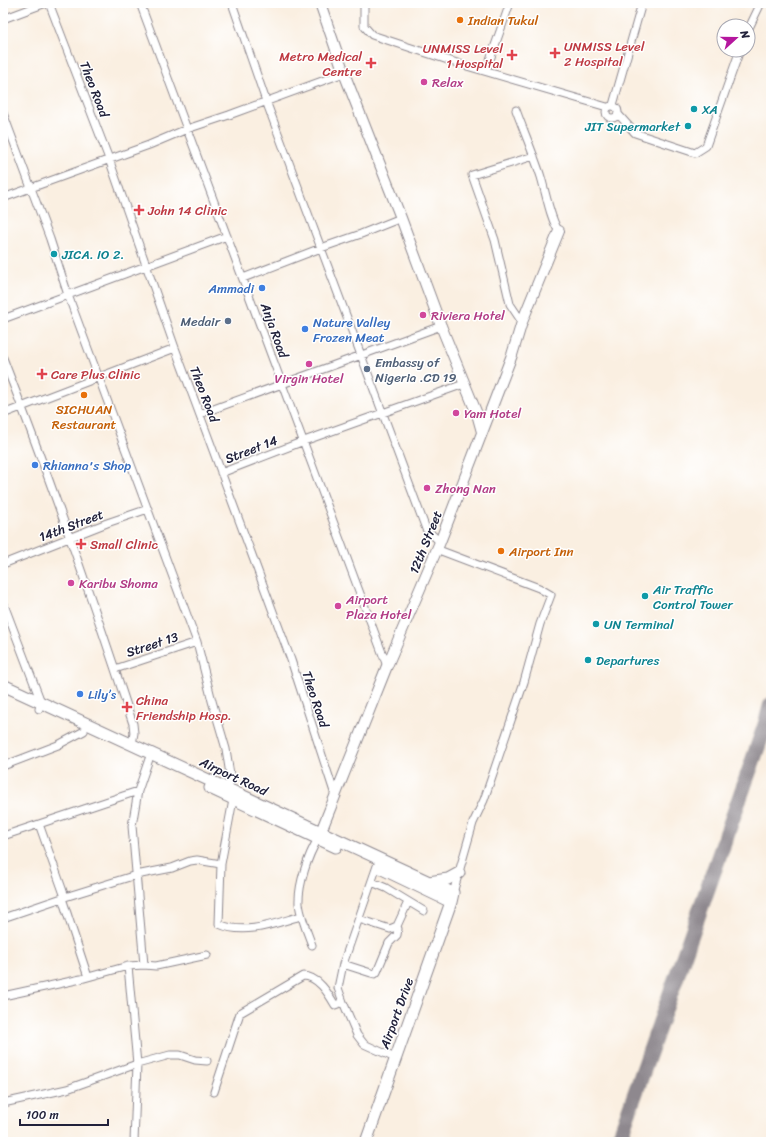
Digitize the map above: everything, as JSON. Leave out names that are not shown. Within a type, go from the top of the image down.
[{"type":"main road","name":"Airport Road","points":[[3,685],[84,731],[149,759],[233,800],[428,882],[452,897]]},
{"type":"main road","name":"Airport Road","points":[[3,691],[132,744],[225,788],[432,893],[452,897]]},
{"type":"main road","points":[[428,882],[448,878],[459,873]]},
{"type":"main road","points":[[432,893],[440,907],[444,921]]},
{"type":"main road","name":"Airport Drive","points":[[366,1142],[452,897]]},
{"type":"street","points":[[3,19],[48,3]]},
{"type":"street","name":"Theo Road","points":[[48,3],[109,159],[175,348],[291,660],[335,795]]},
{"type":"street","name":"Anja Road","points":[[140,3],[387,666]]},
{"type":"street","points":[[232,3],[266,101],[426,529],[438,546],[539,588],[552,595],[540,624],[524,682],[484,800],[473,823],[452,897]]},
{"type":"street","points":[[320,3],[344,73],[401,218],[441,326],[477,414],[482,432]]},
{"type":"street","points":[[364,3],[364,26],[372,35],[460,64],[618,108],[618,114],[635,133],[695,153],[706,146],[737,58]]},
{"type":"street","points":[[486,71],[510,3]]},
{"type":"street","points":[[618,114],[615,117],[609,117],[606,114],[610,106],[642,3]]},
{"type":"street","points":[[754,18],[761,3]]},
{"type":"street","points":[[3,198],[149,145],[187,129],[344,73]]},
{"type":"street","points":[[516,110],[534,156],[557,229],[559,231]]},
{"type":"street","points":[[3,113],[50,240],[68,295],[197,642],[226,749],[231,780],[225,788]]},
{"type":"street","points":[[522,322],[510,304],[495,240],[472,176],[534,156]]},
{"type":"street","points":[[242,278],[362,234],[401,218]]},
{"type":"street","name":"12th Street","points":[[320,836],[387,666],[438,546],[512,356],[522,322],[559,231]]},
{"type":"street","points":[[3,319],[227,236]]},
{"type":"street","points":[[200,414],[441,326]]},
{"type":"street","points":[[3,414],[175,348]]},
{"type":"street","points":[[3,358],[22,407],[115,669],[133,724],[134,733],[132,744]]},
{"type":"street","name":"Street 14","points":[[222,473],[304,441],[464,384]]},
{"type":"street","name":"14th Street","points":[[3,564],[148,509]]},
{"type":"street","points":[[3,602],[40,705]]},
{"type":"street","name":"Street 13","points":[[115,669],[197,642]]},
{"type":"street","points":[[3,766],[58,745],[84,731]]},
{"type":"street","points":[[144,965],[141,910],[136,875],[132,826],[138,791],[149,759]]},
{"type":"street","points":[[3,836],[138,791]]},
{"type":"street","points":[[233,800],[221,864],[218,922],[220,925],[246,929],[266,926],[301,916]]},
{"type":"street","points":[[39,824],[64,897],[88,977]]},
{"type":"street","points":[[312,945],[301,916],[299,897],[303,876],[310,855],[320,836]]},
{"type":"street","points":[[3,918],[64,897],[136,875],[172,868],[193,860],[221,864]]},
{"type":"street","points":[[377,866],[343,964],[338,988],[357,1035],[364,1044],[395,1058]]},
{"type":"street","points":[[372,882],[386,888],[424,911]]},
{"type":"street","points":[[343,964],[375,974],[389,943],[397,935],[397,926],[408,902]]},
{"type":"street","points":[[359,918],[390,928],[397,926]]},
{"type":"street","points":[[3,996],[88,977],[128,966],[156,966],[207,956]]},
{"type":"street","points":[[128,966],[137,1064],[134,1142]]},
{"type":"street","points":[[214,1092],[240,1013],[303,976],[308,976],[320,984],[335,1004],[343,1002]]},
{"type":"street","points":[[3,1103],[67,1090],[137,1064],[176,1054],[195,1060],[207,1061]]},
{"type":"taxiway","points":[[765,726],[771,705]]},
{"type":"taxiway","points":[[618,1142],[765,726],[771,722]]},
{"type":"place","name":"Indian Tukul","points":[[460,20]]},
{"type":"place","name":"UNMISS Level 2 Hospital","points":[[555,53]]},
{"type":"place","name":"UNMISS Level 1 Hospital","points":[[512,55]]},
{"type":"place","name":"Metro Medical Centre","points":[[371,63]]},
{"type":"place","name":"Relax","points":[[424,82]]},
{"type":"place","name":"XA","points":[[694,109]]},
{"type":"place","name":"JIT Supermarket","points":[[688,126]]},
{"type":"place","name":"John 14 Clinic","points":[[139,210]]},
{"type":"place","name":"JICA. IO 2.","points":[[54,254]]},
{"type":"place","name":"Ammadi","points":[[262,288]]},
{"type":"place","name":"Riviera Hotel","points":[[423,315]]},
{"type":"place","name":"Medair","points":[[228,321]]},
{"type":"place","name":"Nature Valley Frozen Meat","points":[[305,329]]},
{"type":"place","name":"Virgin Hotel","points":[[309,364]]},
{"type":"place","name":"Embassy of Nigeria .CD 19","points":[[367,369]]},
{"type":"place","name":"Care Plus Clinic","points":[[42,374]]},
{"type":"place","name":"SICHUAN Restaurant","points":[[84,395]]},
{"type":"place","name":"Yam Hotel","points":[[456,413]]},
{"type":"place","name":"Rhianna's Shop","points":[[35,465]]},
{"type":"place","name":"Zhong Nan","points":[[427,488]]},
{"type":"place","name":"Small Clinic","points":[[81,544]]},
{"type":"place","name":"Airport Inn","points":[[501,551]]},
{"type":"place","name":"Karibu Shoma","points":[[71,583]]},
{"type":"place","name":"Air Traffic Control Tower","points":[[645,596]]},
{"type":"place","name":"Airport Plaza Hotel","points":[[338,606]]},
{"type":"place","name":"UN Terminal","points":[[596,624]]},
{"type":"place","name":"Departures","points":[[588,660]]},
{"type":"place","name":"Lily’s","points":[[80,694]]},
{"type":"place","name":"China Friendship Hosp.","points":[[127,707]]}]
